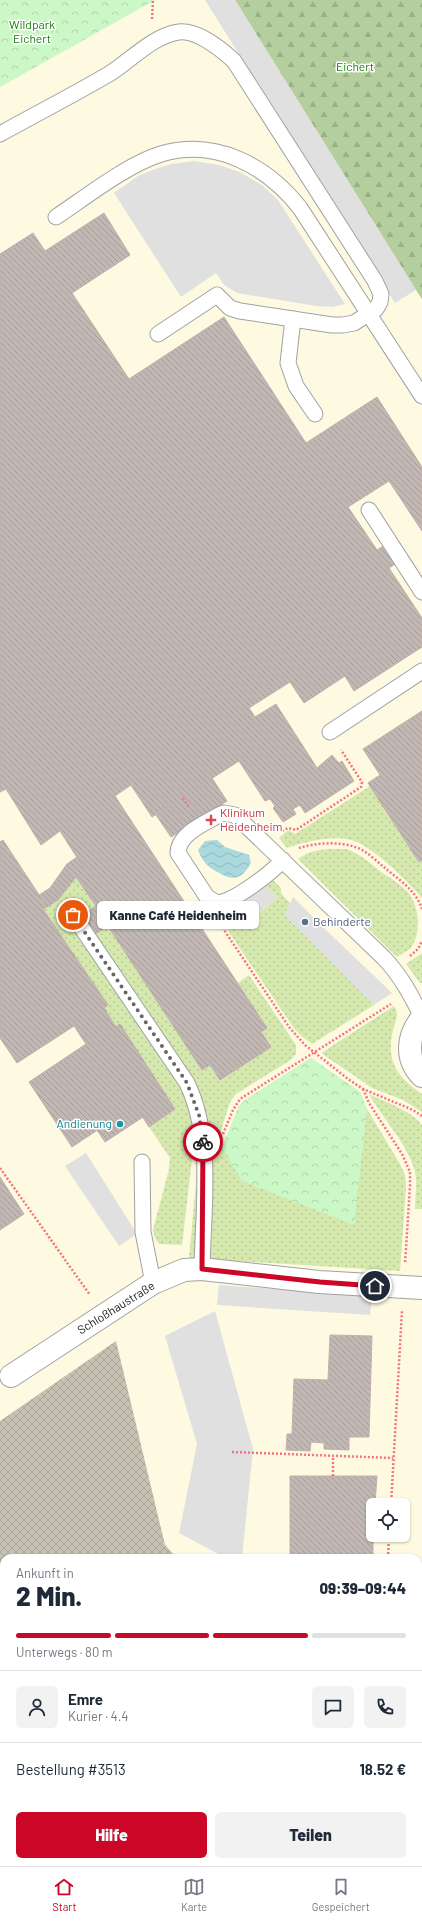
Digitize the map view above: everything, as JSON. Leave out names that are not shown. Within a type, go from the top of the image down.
[{"type":"street","points":[[422,1017],[412,1034],[410,1047],[411,1059],[422,1076]]},
{"type":"street","name":"Schloßhaustraße","points":[[11,1376],[153,1283],[184,1270],[202,1269],[320,1282],[412,1288]]},
{"type":"lane","points":[[0,134],[109,74],[167,35],[180,32],[192,34],[209,42],[234,61],[244,74],[375,281],[381,294],[380,302],[376,309],[368,315],[354,323],[342,325],[293,319],[230,308],[217,295],[158,334]]},
{"type":"lane","points":[[56,217],[129,169],[161,154],[181,150],[202,150],[225,154],[241,160],[263,172],[285,190],[300,208],[368,315],[422,396]]},
{"type":"lane","points":[[293,319],[288,363],[296,386],[314,414]]},
{"type":"lane","points":[[369,510],[422,592]]},
{"type":"lane","points":[[330,732],[422,671]]},
{"type":"lane","points":[[283,860],[270,873],[229,900],[217,902],[207,897],[178,853],[180,842],[202,826],[224,813],[235,815],[283,860],[384,958],[400,976],[410,992],[422,1017]]},
{"type":"lane","points":[[73,915],[187,1083],[194,1099],[199,1115],[204,1154],[202,1269]]},
{"type":"lane","points":[[142,1162],[143,1232],[153,1283]]},
{"type":"path","points":[[266,844],[285,829],[296,830],[361,787],[362,782],[330,732]]},
{"type":"path","points":[[283,860],[298,849],[308,846],[345,844],[356,847],[367,853],[400,879],[418,898],[422,909]]},
{"type":"path","points":[[217,902],[215,909],[219,922],[289,1027],[313,1052],[338,1072],[363,1088],[413,1110],[422,1116]]},
{"type":"path","points":[[313,1052],[410,992]]},
{"type":"path","points":[[363,1088],[369,1103],[402,1154],[410,1172],[412,1288],[393,1458],[391,1498]]},
{"type":"path","points":[[0,1168],[104,1314]]},
{"type":"path","points":[[232,1452],[393,1458]]},
{"type":"path","points":[[333,1456],[333,1476]]},
{"type":"path","points":[[388,1554],[389,1542]]},
{"type":"shaded area","name":"Klinikum Heidenheim","points":[[155,0],[235,0],[422,299],[422,1554],[173,1554],[165,1545],[116,1342],[0,1421],[0,87]]},
{"type":"shaded area","points":[[205,0],[235,0],[416,290],[395,303]]},
{"type":"shaded area","points":[[194,161],[219,165],[240,172],[263,186],[278,200],[345,304],[332,307],[316,306],[237,293],[224,285],[216,273],[181,297],[114,193],[138,176],[155,169],[171,164]]},
{"type":"shaded area","points":[[264,886],[278,897],[242,926],[226,914]]},
{"type":"shaded area","points":[[293,897],[392,993],[374,1005],[285,915]]},
{"type":"shaded area","points":[[86,1153],[137,1234],[119,1246],[65,1166]]},
{"type":"shaded area","points":[[219,1285],[372,1296],[370,1315],[217,1305]]},
{"type":"shaded area","points":[[215,1311],[253,1449],[242,1554],[218,1554],[179,1533],[197,1444],[165,1336]]},
{"type":"shaded area","points":[[116,1341],[165,1545],[173,1554],[0,1554],[0,1421]]},
{"type":"green space","name":"Wildpark Eichert","points":[[0,0],[155,0],[0,87]]},
{"type":"green space","name":"Eichert","points":[[235,0],[422,0],[422,299],[416,290]]},
{"type":"green space","points":[[370,786],[419,862],[422,860],[422,898],[389,865],[369,849],[351,840],[336,838],[327,839],[287,848],[279,838],[288,830],[295,834]]},
{"type":"green space","points":[[327,849],[347,849],[364,858],[401,885],[407,891],[415,904],[418,928],[414,943],[410,949],[397,957],[298,859],[303,855],[315,851]]},
{"type":"green space","points":[[76,877],[96,906],[82,916],[95,935],[108,926],[220,1080],[270,1047],[261,1032],[267,1028],[238,983],[249,975],[296,1045],[296,1054],[289,1061],[236,1094],[230,1102],[219,1137],[215,1141],[193,1151],[182,1245],[159,1244],[155,1238],[153,1230],[169,1169],[170,1158],[149,1127],[175,1109],[120,1025],[116,1027],[104,1008],[108,1005],[43,909],[58,900]]},
{"type":"green space","points":[[273,880],[281,888],[281,893],[290,903],[285,915],[374,1005],[312,1044],[300,1035],[293,1027],[222,922],[226,914],[243,926],[278,897],[264,886]]},
{"type":"green space","points":[[422,953],[422,983],[420,983],[406,964]]},
{"type":"green space","points":[[394,1006],[397,1011],[397,1016],[391,1048],[394,1066],[405,1080],[422,1094],[422,1112],[403,1100],[372,1088],[321,1053]]},
{"type":"green space","points":[[311,1058],[360,1092],[367,1109],[405,1175],[406,1187],[400,1271],[189,1258],[198,1161],[222,1148],[239,1106],[245,1100]]},
{"type":"green space","points":[[311,1058],[360,1092],[367,1109],[354,1225],[242,1181],[222,1148],[239,1106],[245,1100]]},
{"type":"green space","points":[[369,1094],[411,1115],[422,1125],[422,1209],[415,1209],[416,1178],[410,1158]]},
{"type":"water","points":[[217,840],[225,847],[249,855],[251,863],[245,872],[239,877],[231,878],[226,876],[213,870],[204,862],[198,850],[205,841]]},
{"type":"building","name":"Klinikum Heidenheim","points":[[104,213],[130,255],[72,293],[129,379],[224,317],[306,443],[377,397],[422,467],[422,531],[389,481],[348,507],[377,550],[385,545],[397,563],[389,568],[422,618],[422,647],[354,691],[345,676],[304,703],[290,682],[249,708],[255,717],[276,704],[317,768],[332,755],[339,763],[342,761],[354,781],[305,813],[300,805],[293,809],[296,814],[283,822],[273,808],[275,806],[270,799],[265,801],[239,761],[152,817],[131,785],[115,796],[267,1028],[261,1032],[271,1047],[220,1080],[210,1065],[202,1070],[108,926],[94,935],[82,915],[96,906],[76,877],[85,870],[60,831],[41,845],[6,789],[0,792],[0,254],[33,233],[45,251]]},
{"type":"building","points":[[422,711],[422,860],[419,862],[368,783],[380,775],[363,749]]},
{"type":"building","points":[[212,778],[227,801],[171,837],[156,815]]},
{"type":"building","points":[[3,840],[47,907],[43,909],[108,1005],[104,1008],[116,1027],[120,1024],[175,1109],[149,1127],[135,1105],[72,1147],[29,1082],[86,1044],[74,1026],[17,1063],[0,1038],[0,842]]},
{"type":"building","points":[[77,857],[85,870],[76,877],[58,900],[47,907],[39,895],[50,888],[67,864]]},
{"type":"building","name":"Andienung","points":[[135,1105],[143,1117],[105,1142],[97,1130]]},
{"type":"building","points":[[0,1177],[24,1214],[0,1230]]},
{"type":"building","points":[[330,1335],[372,1336],[369,1437],[349,1437],[349,1450],[324,1449],[324,1443],[311,1442],[310,1451],[286,1450],[287,1434],[292,1434],[294,1379],[328,1380]]},
{"type":"building","points":[[290,1476],[377,1476],[375,1498],[366,1498],[366,1542],[373,1542],[373,1554],[290,1554]]},
{"type":"way so far","points":[[73,915],[187,1083],[199,1115],[203,1142]]},
{"type":"place","name":"Klinikum Heidenheim","points":[[211,820]]},
{"type":"place","name":"Kanne Café Heidenheim","points":[[73,915]]},
{"type":"place","name":"Behinderte","points":[[305,922]]},
{"type":"place","name":"Andienung","points":[[120,1124]]},
{"type":"route","points":[[203,1142],[204,1168],[202,1269],[320,1282],[375,1286]]}]
